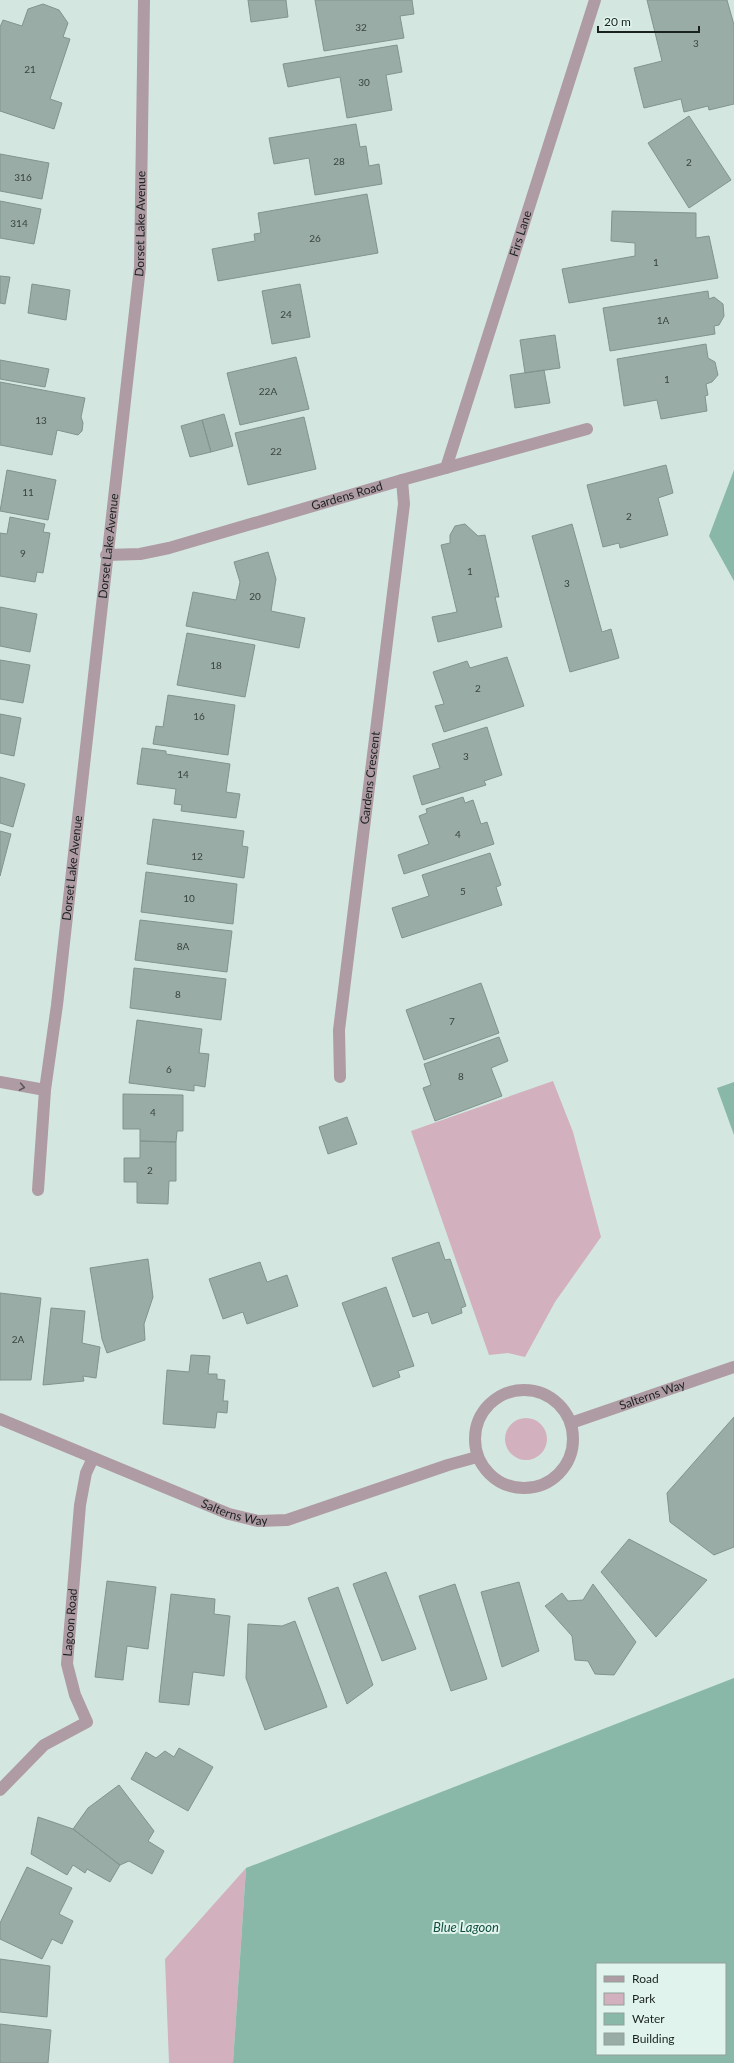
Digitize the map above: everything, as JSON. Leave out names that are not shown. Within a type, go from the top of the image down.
[{"type":"street","name":"Dorset Lake Avenue","points":[[38,1190],[45,1090],[58,989],[106,555],[140,267],[144,0]]},
{"type":"street","name":"Firs Lane","points":[[446,468],[594,0]]},
{"type":"street","name":"Gardens Road","points":[[106,555],[140,554],[169,548],[402,480],[587,429]]},
{"type":"street","name":"Gardens Crescent","points":[[340,1077],[338,1030],[404,504],[402,480]]},
{"type":"street","points":[[0,1082],[45,1090]]},
{"type":"street","name":"Salterns Way","points":[[571,1423],[734,1367]]},
{"type":"street","points":[[518,1390],[535,1391],[547,1396],[561,1405],[571,1423],[574,1439],[569,1460],[559,1475],[547,1483],[531,1488],[519,1488],[503,1484],[489,1473],[477,1457],[476,1433],[482,1414],[493,1401],[508,1393],[518,1390]]},
{"type":"street","name":"Salterns Way","points":[[0,1419],[229,1514],[258,1521],[287,1520],[448,1465],[477,1457]]},
{"type":"street","name":"Lagoon Road","points":[[0,1790],[44,1745],[86,1722],[75,1695],[67,1664],[80,1506],[86,1473],[93,1458]]},
{"type":"green space","points":[[553,1081],[573,1132],[601,1237],[555,1302],[525,1357],[508,1353],[489,1355],[411,1131]]},
{"type":"green space","points":[[526,1418],[541,1424],[547,1439],[541,1454],[526,1460],[511,1454],[505,1439],[511,1424]]},
{"type":"green space","points":[[246,1868],[233,2063],[169,2063],[165,1959]]},
{"type":"water","points":[[734,470],[734,581],[709,536]]},
{"type":"water","points":[[734,1082],[734,1135],[717,1088]]},
{"type":"water","name":"Blue Lagoon","points":[[734,1678],[734,2063],[233,2063],[246,1868]]},
{"type":"building","points":[[248,0],[286,0],[288,17],[251,22]]},
{"type":"building","points":[[315,0],[412,0],[414,14],[400,16],[404,38],[324,51]]},
{"type":"building","points":[[647,0],[727,0],[734,25],[734,104],[709,110],[708,106],[684,112],[681,99],[644,108],[634,68],[662,61]]},
{"type":"building","points":[[43,4],[59,10],[68,23],[63,37],[70,39],[50,99],[62,103],[54,129],[0,111],[0,27],[3,20],[22,26],[28,9]]},
{"type":"building","points":[[397,45],[402,72],[386,75],[392,110],[347,118],[340,77],[288,87],[283,64]]},
{"type":"building","points":[[689,116],[731,180],[689,208],[648,143]]},
{"type":"building","points":[[356,124],[360,147],[366,146],[369,166],[379,164],[382,184],[315,195],[309,158],[274,164],[269,138]]},
{"type":"building","points":[[0,154],[49,163],[42,199],[0,191]]},
{"type":"building","points":[[367,194],[378,253],[218,281],[212,249],[255,241],[254,234],[261,233],[258,213]]},
{"type":"building","points":[[0,201],[41,209],[34,244],[0,238]]},
{"type":"building","points":[[612,211],[696,213],[696,238],[709,236],[718,278],[569,303],[562,269],[635,256],[635,243],[611,241]]},
{"type":"building","points":[[0,276],[10,277],[5,304],[0,303]]},
{"type":"building","points":[[32,284],[70,290],[66,320],[28,313]]},
{"type":"building","points":[[300,284],[310,337],[272,344],[262,291]]},
{"type":"building","points":[[708,291],[709,299],[714,297],[723,304],[724,316],[719,325],[714,326],[715,334],[610,351],[603,308]]},
{"type":"building","points":[[555,335],[560,368],[525,373],[520,340]]},
{"type":"building","points":[[706,344],[708,358],[715,362],[718,375],[712,382],[706,384],[708,395],[705,396],[707,411],[661,419],[657,400],[624,406],[617,359]]},
{"type":"building","points":[[296,357],[309,409],[240,425],[227,373]]},
{"type":"building","points":[[0,360],[49,369],[45,387],[0,379]]},
{"type":"building","points":[[544,370],[550,403],[515,408],[510,375]]},
{"type":"building","points":[[0,382],[85,398],[81,417],[83,423],[82,431],[78,435],[57,430],[52,455],[0,445]]},
{"type":"building","points":[[224,414],[233,446],[211,452],[202,420]]},
{"type":"building","points":[[304,417],[316,469],[248,485],[235,433]]},
{"type":"building","points":[[202,420],[211,452],[190,457],[181,426]]},
{"type":"building","points":[[666,465],[673,493],[658,498],[668,535],[620,548],[619,543],[603,547],[587,485]]},
{"type":"building","points":[[7,470],[56,480],[48,520],[0,511]]},
{"type":"building","points":[[10,517],[45,524],[43,532],[50,533],[43,573],[37,572],[35,582],[0,576],[0,533],[7,534]]},
{"type":"building","points":[[465,524],[478,536],[485,535],[499,597],[495,597],[502,627],[438,642],[432,617],[457,612],[441,545],[450,543],[450,535],[455,526]]},
{"type":"building","points":[[572,524],[602,632],[611,629],[619,658],[570,672],[532,536]]},
{"type":"building","points":[[268,552],[276,579],[271,611],[305,618],[299,648],[186,626],[193,592],[236,600],[240,582],[234,562]]},
{"type":"building","points":[[0,607],[37,614],[30,652],[0,646]]},
{"type":"building","points":[[187,633],[255,645],[245,697],[177,685]]},
{"type":"building","points":[[507,657],[524,706],[444,732],[435,706],[444,704],[433,672],[467,661],[470,668]]},
{"type":"building","points":[[0,660],[30,665],[23,703],[0,699]]},
{"type":"building","points":[[168,695],[235,705],[228,755],[153,744],[156,726],[163,727]]},
{"type":"building","points":[[0,714],[21,718],[14,756],[0,753]]},
{"type":"building","points":[[487,727],[502,775],[484,781],[486,785],[422,805],[413,776],[440,768],[432,744]]},
{"type":"building","points":[[142,748],[166,751],[166,754],[230,764],[226,792],[240,794],[236,818],[181,811],[182,805],[174,804],[176,789],[137,784]]},
{"type":"building","points":[[0,777],[25,784],[13,827],[0,823]]},
{"type":"building","points":[[463,797],[465,803],[473,800],[481,824],[487,822],[494,844],[404,874],[398,855],[429,844],[419,816],[427,813],[426,809]]},
{"type":"building","points":[[153,819],[244,831],[242,846],[248,847],[244,878],[147,864]]},
{"type":"building","points":[[0,831],[11,834],[0,876]]},
{"type":"building","points":[[490,853],[501,885],[496,887],[502,905],[402,938],[392,908],[429,896],[422,875]]},
{"type":"building","points":[[146,872],[237,884],[233,924],[141,912]]},
{"type":"building","points":[[140,920],[232,931],[227,972],[135,960]]},
{"type":"building","points":[[134,968],[226,979],[221,1020],[130,1008]]},
{"type":"building","points":[[481,983],[499,1033],[424,1060],[406,1010]]},
{"type":"building","points":[[137,1020],[202,1029],[199,1053],[209,1054],[205,1087],[194,1085],[194,1091],[129,1083]]},
{"type":"building","points":[[499,1037],[508,1061],[491,1068],[502,1096],[435,1121],[423,1088],[431,1085],[424,1064]]},
{"type":"building","points":[[123,1094],[183,1095],[183,1131],[177,1131],[176,1142],[140,1141],[140,1129],[123,1129]]},
{"type":"building","points":[[347,1117],[357,1144],[328,1154],[319,1127]]},
{"type":"building","points":[[140,1141],[176,1142],[176,1181],[169,1181],[168,1204],[137,1203],[137,1182],[124,1182],[124,1158],[140,1158]]},
{"type":"building","points":[[439,1242],[445,1260],[450,1259],[466,1306],[461,1308],[462,1313],[432,1324],[428,1312],[413,1317],[392,1258]]},
{"type":"building","points":[[148,1259],[153,1297],[144,1324],[145,1340],[107,1353],[102,1339],[90,1268]]},
{"type":"building","points":[[260,1262],[267,1282],[287,1275],[298,1306],[247,1324],[243,1312],[223,1319],[209,1279]]},
{"type":"building","points":[[386,1287],[414,1366],[398,1371],[400,1377],[373,1387],[342,1303]]},
{"type":"building","points":[[0,1293],[41,1298],[31,1380],[0,1380]]},
{"type":"building","points":[[51,1308],[85,1311],[82,1343],[100,1347],[96,1378],[83,1376],[84,1381],[43,1385]]},
{"type":"building","points":[[191,1355],[210,1356],[208,1374],[217,1374],[217,1379],[225,1380],[223,1401],[228,1401],[227,1413],[217,1412],[215,1428],[163,1424],[167,1370],[189,1372]]},
{"type":"building","points":[[734,1417],[734,1547],[714,1555],[670,1522],[667,1493]]},
{"type":"building","points":[[629,1539],[707,1580],[656,1637],[601,1572]]},
{"type":"building","points":[[386,1572],[416,1649],[382,1661],[353,1584]]},
{"type":"building","points":[[107,1581],[156,1587],[148,1649],[127,1646],[123,1680],[95,1677]]},
{"type":"building","points":[[519,1582],[539,1651],[502,1667],[481,1592]]},
{"type":"building","points":[[455,1584],[487,1679],[451,1691],[419,1596]]},
{"type":"building","points":[[593,1584],[636,1642],[614,1675],[595,1674],[588,1661],[575,1660],[572,1636],[545,1606],[562,1593],[568,1601],[583,1600]]},
{"type":"building","points":[[338,1587],[373,1685],[347,1704],[308,1598]]},
{"type":"building","points":[[171,1594],[215,1599],[214,1614],[230,1616],[224,1676],[193,1672],[189,1705],[159,1702]]},
{"type":"building","points":[[295,1621],[327,1707],[265,1730],[246,1678],[248,1624],[282,1626]]},
{"type":"building","points":[[179,1748],[213,1767],[188,1811],[131,1779],[146,1752],[156,1758],[165,1751],[174,1757]]},
{"type":"building","points":[[119,1785],[154,1831],[148,1841],[164,1851],[152,1874],[129,1861],[120,1865],[73,1829],[88,1808]]},
{"type":"building","points":[[38,1817],[73,1829],[120,1865],[110,1882],[87,1869],[85,1873],[73,1865],[67,1875],[31,1854]]},
{"type":"building","points":[[27,1867],[72,1888],[59,1914],[73,1921],[62,1944],[52,1939],[42,1959],[0,1939],[0,1923]]},
{"type":"building","points":[[0,1959],[50,1966],[47,2017],[0,2012]]},
{"type":"building","points":[[0,2024],[51,2030],[48,2063],[0,2063]]}]
